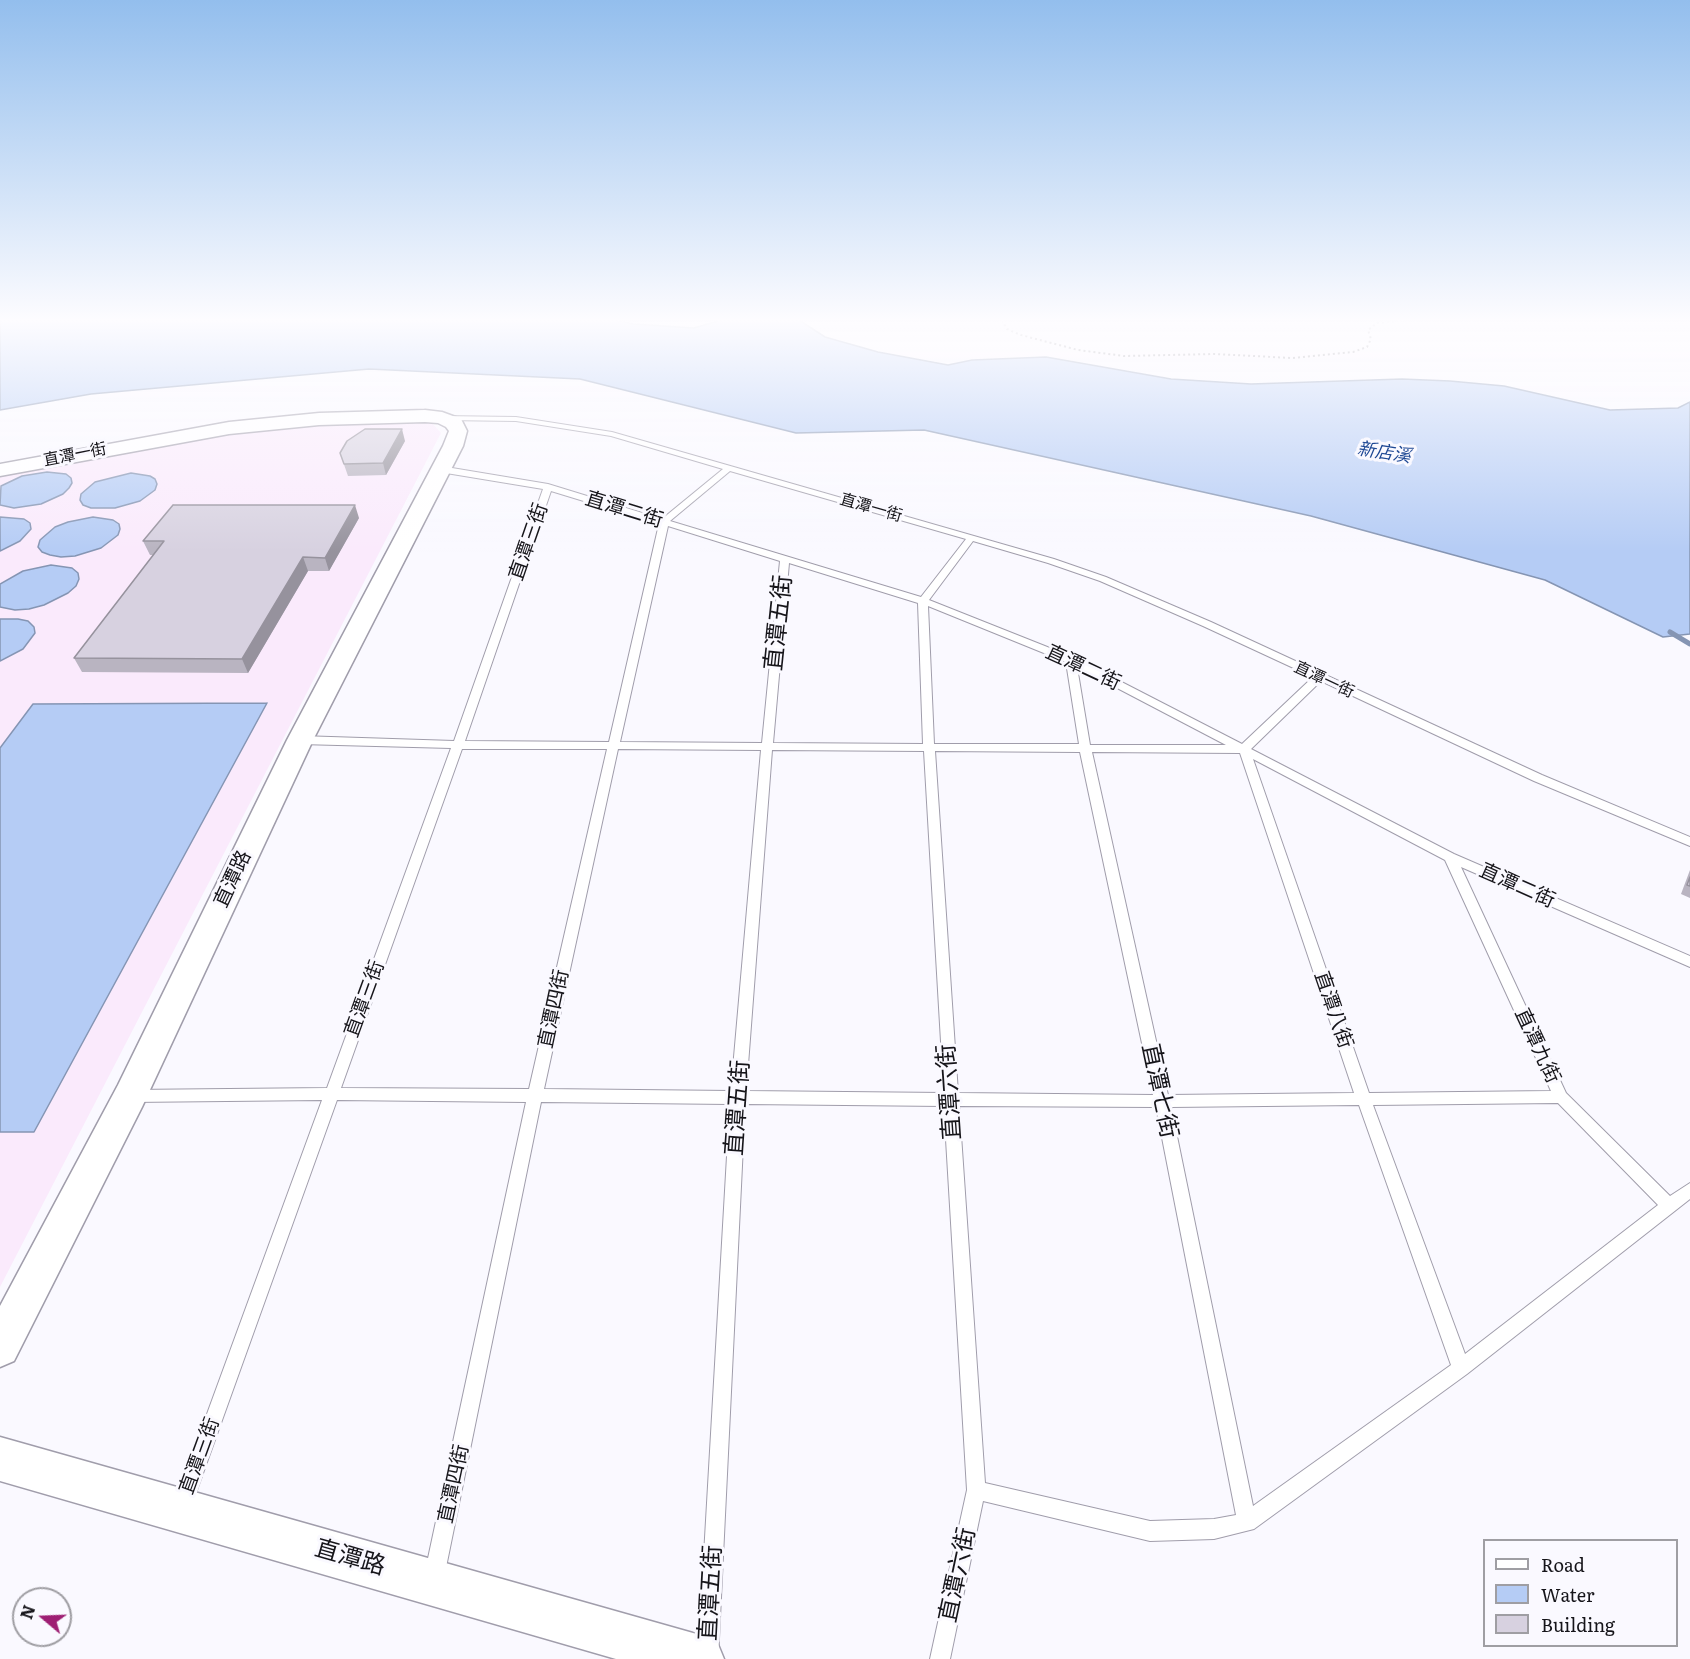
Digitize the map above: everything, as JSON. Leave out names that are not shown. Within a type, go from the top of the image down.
[{"type":"street","name":"直潭路","points":[[0,1347],[130,1096],[300,740],[440,469],[458,430],[454,423],[442,418]]},
{"type":"street","name":"直潭一街","points":[[0,470],[229,428],[320,419],[442,418]]},
{"type":"street","name":"直潭路","points":[[0,1459],[700,1659]]},
{"type":"lane","name":"直潭一街","points":[[442,418],[516,419],[612,434],[972,537],[1103,579],[1207,624],[1538,778],[1690,842]]},
{"type":"lane","points":[[664,522],[730,467]]},
{"type":"lane","name":"直潭二街","points":[[440,469],[548,487],[923,601],[1071,660],[1450,857],[1690,962]]},
{"type":"lane","name":"直潭三街","points":[[181,1511],[458,745],[548,487]]},
{"type":"lane","name":"直潭四街","points":[[433,1581],[535,1096],[612,744],[664,522]]},
{"type":"lane","points":[[923,601],[972,537]]},
{"type":"lane","name":"直潭五街","points":[[708,1659],[738,1096],[785,558]]},
{"type":"lane","name":"直潭六街","points":[[923,601],[929,746],[950,1100],[976,1490],[940,1659]]},
{"type":"lane","name":"直潭七街","points":[[1071,660],[1085,747],[1162,1101],[1247,1522]]},
{"type":"lane","points":[[300,740],[458,745],[1244,749],[1319,678]]},
{"type":"lane","name":"直潭八街","points":[[1244,749],[1364,1100],[1461,1368]]},
{"type":"lane","name":"直潭九街","points":[[1450,857],[1561,1097],[1669,1205]]},
{"type":"lane","points":[[130,1096],[330,1094],[1162,1101],[1561,1097]]},
{"type":"lane","points":[[976,1490],[1150,1531],[1214,1529],[1247,1522],[1461,1368],[1690,1190]]},
{"type":"shaded area","points":[[412,419],[431,422],[441,433],[0,1287],[0,473],[227,433],[316,423]]},
{"type":"water","points":[[0,397],[72,397],[0,410]]},
{"type":"water","name":"新店溪","points":[[654,397],[1554,397],[1610,410],[1678,408],[1690,402],[1690,634],[1663,637],[1545,580],[1311,516],[924,430],[796,433]]},
{"type":"water","points":[[47,472],[66,474],[71,478],[72,483],[63,494],[41,504],[14,508],[0,505],[1,486],[22,476]]},
{"type":"water","points":[[131,473],[155,479],[157,484],[155,490],[140,501],[115,508],[91,508],[83,505],[80,500],[81,494],[95,482]]},
{"type":"water","points":[[0,517],[24,519],[30,523],[31,529],[20,541],[0,551]]},
{"type":"water","points":[[93,517],[113,520],[119,524],[118,535],[101,548],[75,556],[61,557],[42,552],[38,547],[40,540],[55,527]]},
{"type":"water","points":[[51,565],[72,568],[78,573],[79,579],[76,586],[68,593],[44,605],[15,610],[0,607],[0,584],[23,571]]},
{"type":"water","points":[[0,619],[28,621],[34,627],[35,633],[23,649],[0,661]]},
{"type":"water","points":[[267,703],[34,1132],[0,1132],[0,748],[33,704]]},
{"type":"building","points":[[365,429],[402,429],[383,463],[344,464],[340,453],[347,441]]},
{"type":"building","points":[[173,505],[355,505],[325,558],[303,557],[242,659],[74,658],[164,541],[143,541]]},
{"type":"waterway","points":[[1670,632],[1690,644]]}]
